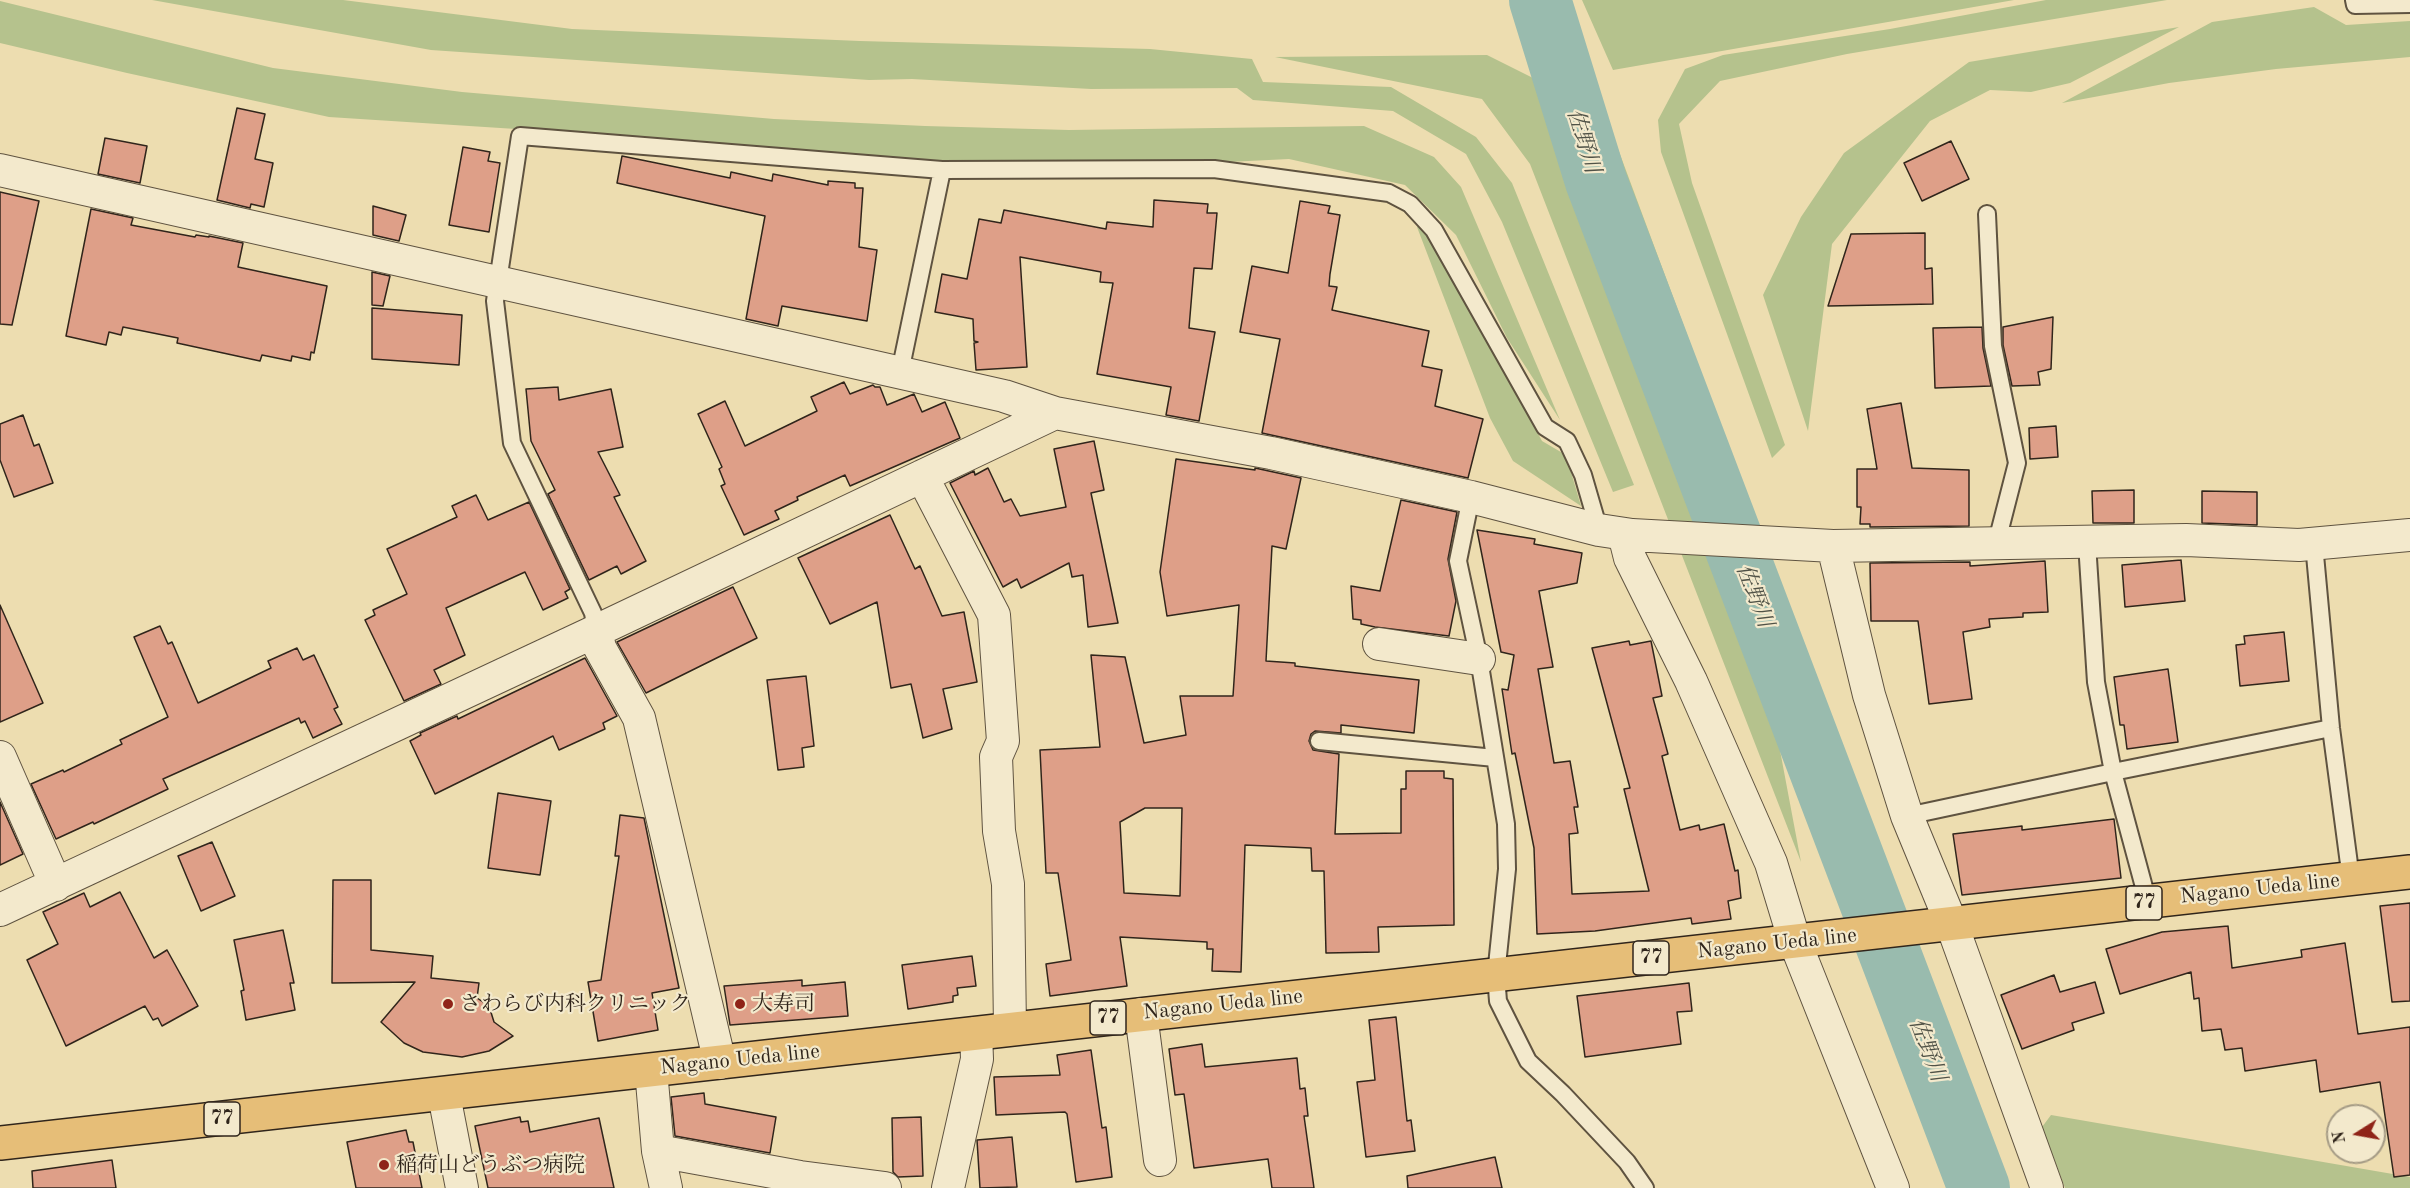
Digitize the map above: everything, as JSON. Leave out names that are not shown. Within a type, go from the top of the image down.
[{"type":"main road","name":"Nagano Ueda line","points":[[0,1143],[444,1095],[1141,1014],[1945,926],[2410,872]]},
{"type":"street","points":[[0,170],[900,372],[1004,396],[1055,412],[1271,453],[1471,497],[1618,533],[1824,545],[1996,545],[2186,540],[2299,545],[2410,535]]},
{"type":"street","points":[[0,910],[596,631],[1055,412]]},
{"type":"street","points":[[922,476],[994,615],[1004,741],[996,757],[999,831],[1008,884],[1010,1029]]},
{"type":"street","points":[[1618,533],[1691,681],[1771,863],[1893,1188]]},
{"type":"street","points":[[1824,545],[1907,816],[1945,926],[2047,1188]]},
{"type":"street","points":[[596,631],[600,648],[639,718],[720,1063]]},
{"type":"street","points":[[1379,644],[1479,659]]},
{"type":"street","points":[[0,757],[56,885]]},
{"type":"street","points":[[1141,1014],[1160,1160]]},
{"type":"street","points":[[948,1188],[977,1059],[976,1033]]},
{"type":"street","points":[[651,1070],[658,1152],[666,1188]]},
{"type":"street","points":[[444,1095],[462,1188]]},
{"type":"street","points":[[658,1152],[800,1177],[885,1188]]},
{"type":"lane","points":[[2354,0],[2355,5],[2410,4]]},
{"type":"lane","points":[[596,631],[594,613],[512,442],[495,301],[500,284],[520,136],[942,170],[1214,169],[1389,192],[1410,204],[1434,230],[1545,427],[1567,441],[1583,475],[1618,533]]},
{"type":"lane","points":[[900,372],[942,170]]},
{"type":"lane","points":[[1987,214],[1993,346],[2017,463],[1996,545]]},
{"type":"lane","points":[[1471,497],[1458,561],[1479,659],[1506,824],[1506,858],[1496,975],[1498,1001],[1528,1061],[1563,1094],[1627,1162],[1645,1188]]},
{"type":"lane","points":[[2087,543],[2096,682],[2113,772],[2148,902]]},
{"type":"lane","points":[[2314,544],[2331,728],[2351,879]]},
{"type":"lane","points":[[1907,816],[2331,728]]},
{"type":"lane","points":[[1318,741],[1496,758]]},
{"type":"green space","points":[[152,0],[343,0],[572,29],[860,41],[1150,49],[1252,59],[1263,82],[1391,87],[1476,137],[1512,183],[1634,485],[1613,492],[1502,222],[1466,154],[1393,111],[1253,100],[1237,88],[1091,89],[912,79],[869,80],[431,50]]},
{"type":"green space","points":[[1582,0],[2014,0],[1613,70]]},
{"type":"green space","points":[[2046,0],[2167,0],[1847,54],[1720,81],[1679,124],[1692,183],[1785,445],[1772,458],[1661,152],[1658,120],[1685,69],[1723,55],[1890,29]]},
{"type":"green space","points":[[0,1],[273,68],[462,92],[774,119],[925,126],[1069,130],[1364,126],[1434,157],[1461,187],[1560,420],[1507,338],[1456,235],[1405,185],[1289,159],[1228,162],[903,162],[703,141],[329,117],[0,43]]},
{"type":"green space","points":[[2314,7],[2346,25],[2410,21],[2410,57],[2276,69],[2169,83],[2062,103],[2212,22]]},
{"type":"green space","points":[[2179,27],[2070,83],[2031,92],[1990,90],[1930,121],[1832,244],[1808,431],[1763,295],[1801,217],[1844,153],[1969,62]]},
{"type":"green space","points":[[1487,55],[1605,114],[1698,364],[1755,569],[1760,644],[1801,862],[1530,164],[1482,99],[1275,57]]},
{"type":"green space","points":[[1417,227],[1427,228],[1542,441],[1566,455],[1581,506],[1513,461],[1490,418]]},
{"type":"green space","points":[[2051,1115],[2410,1177],[2410,1188],[2065,1188],[2042,1127]]},
{"type":"building","points":[[237,108],[265,114],[255,159],[273,163],[264,207],[251,204],[250,208],[217,200]]},
{"type":"building","points":[[105,138],[147,146],[140,183],[98,174]]},
{"type":"building","points":[[1951,141],[1969,179],[1922,201],[1904,163]]},
{"type":"building","points":[[463,147],[490,152],[488,161],[500,163],[489,232],[449,225]]},
{"type":"building","points":[[622,156],[730,178],[731,172],[772,181],[773,174],[828,185],[828,181],[855,183],[855,188],[863,188],[859,247],[877,250],[867,321],[782,306],[778,326],[746,319],[765,216],[617,183]]},
{"type":"building","points":[[0,192],[39,201],[12,325],[0,324]]},
{"type":"building","points":[[1154,200],[1208,204],[1207,213],[1217,213],[1212,269],[1194,268],[1189,328],[1215,332],[1199,421],[1166,415],[1171,387],[1097,374],[1113,283],[1100,282],[1101,272],[1020,257],[1027,367],[976,370],[974,343],[978,342],[974,341],[973,319],[935,312],[942,274],[967,279],[979,219],[1001,223],[1004,210],[1106,229],[1107,222],[1153,227]]},
{"type":"building","points":[[1300,201],[1330,206],[1328,213],[1340,215],[1330,274],[1329,286],[1337,287],[1332,310],[1429,331],[1422,366],[1442,370],[1435,406],[1483,419],[1468,478],[1262,433],[1280,339],[1240,332],[1252,266],[1288,273]]},
{"type":"building","points":[[373,206],[406,215],[399,241],[373,235]]},
{"type":"building","points":[[91,209],[133,218],[131,225],[243,243],[238,267],[327,286],[314,353],[311,352],[310,360],[292,356],[291,361],[262,355],[260,361],[177,343],[178,338],[123,327],[121,335],[109,332],[106,345],[66,336]]},
{"type":"building","points":[[1925,233],[1925,269],[1932,268],[1933,304],[1828,306],[1851,234]]},
{"type":"building","points":[[372,272],[390,276],[383,306],[372,305]]},
{"type":"building","points":[[372,308],[462,315],[459,365],[372,359]]},
{"type":"building","points":[[2053,317],[2051,369],[2038,372],[2040,385],[2012,386],[2003,345],[2003,327]]},
{"type":"building","points":[[1982,327],[1983,348],[1991,386],[1935,388],[1933,328]]},
{"type":"building","points":[[844,382],[850,394],[873,385],[880,387],[887,405],[914,394],[922,412],[945,402],[960,438],[850,486],[845,475],[797,497],[798,500],[775,511],[779,519],[744,535],[721,486],[725,484],[719,469],[722,467],[698,414],[725,401],[745,446],[817,411],[811,397]]},
{"type":"building","points":[[558,387],[559,400],[611,389],[623,447],[598,452],[620,495],[614,497],[646,561],[621,574],[617,566],[589,580],[548,494],[555,490],[531,441],[526,389]]},
{"type":"building","points":[[1901,403],[1912,468],[1969,470],[1969,526],[1870,527],[1870,524],[1860,524],[1861,507],[1857,507],[1857,469],[1877,469],[1867,409]]},
{"type":"building","points":[[23,415],[34,446],[39,444],[53,483],[14,497],[0,460],[0,424]]},
{"type":"building","points":[[2056,426],[2058,457],[2030,459],[2029,428]]},
{"type":"building","points":[[1094,441],[1104,490],[1091,493],[1118,623],[1088,627],[1083,575],[1072,577],[1069,563],[1021,588],[1017,579],[1003,587],[950,483],[974,471],[975,475],[988,468],[1004,502],[1011,499],[1020,516],[1066,507],[1054,449]]},
{"type":"building","points":[[1176,459],[1255,470],[1255,468],[1301,478],[1286,549],[1272,546],[1266,661],[1419,680],[1414,733],[1341,725],[1341,733],[1315,731],[1311,734],[1309,741],[1313,750],[1339,754],[1335,834],[1401,833],[1401,789],[1406,789],[1406,771],[1444,771],[1444,778],[1453,779],[1454,925],[1378,927],[1379,952],[1326,953],[1324,871],[1312,871],[1311,848],[1245,845],[1241,972],[1212,971],[1213,949],[1207,949],[1207,942],[1120,937],[1127,986],[1050,996],[1046,964],[1071,960],[1058,873],[1046,873],[1040,750],[1100,747],[1091,655],[1125,657],[1144,743],[1186,735],[1180,696],[1233,696],[1239,605],[1167,616],[1160,572]],"holes":[[[1145,808],[1182,808],[1180,896],[1124,893],[1120,822]]]},
{"type":"building","points":[[2134,490],[2134,523],[2093,523],[2092,491]]},
{"type":"building","points":[[2202,491],[2257,492],[2257,525],[2202,523]]},
{"type":"building","points":[[476,495],[488,520],[529,502],[570,589],[565,592],[568,598],[543,610],[525,572],[446,608],[465,655],[434,670],[441,684],[404,701],[365,620],[375,615],[373,610],[407,594],[387,549],[457,517],[452,506]]},
{"type":"building","points":[[1401,500],[1457,512],[1448,559],[1456,601],[1449,636],[1375,627],[1361,624],[1361,620],[1353,619],[1351,586],[1380,591]]},
{"type":"building","points":[[890,515],[915,569],[920,566],[942,616],[964,612],[977,682],[943,689],[952,729],[923,738],[911,684],[891,688],[877,602],[830,624],[798,558]]},
{"type":"building","points":[[1477,530],[1535,539],[1534,544],[1582,553],[1577,583],[1539,591],[1553,667],[1538,669],[1554,763],[1570,761],[1578,807],[1574,807],[1578,833],[1569,834],[1572,894],[1649,891],[1624,789],[1630,788],[1592,648],[1629,641],[1630,645],[1651,641],[1662,696],[1653,698],[1668,754],[1662,756],[1680,830],[1699,825],[1700,830],[1724,824],[1735,871],[1738,870],[1741,898],[1728,901],[1731,919],[1692,924],[1691,918],[1595,931],[1537,934],[1534,848],[1515,753],[1512,754],[1502,689],[1508,690],[1514,655],[1501,652]]},
{"type":"building","points":[[2181,560],[2185,601],[2125,607],[2122,565]]},
{"type":"building","points":[[2045,561],[2048,612],[2023,613],[2023,617],[1989,619],[1990,627],[1963,632],[1972,699],[1929,704],[1918,621],[1871,621],[1870,563],[1970,562],[1970,566]]},
{"type":"building","points":[[733,587],[757,638],[646,693],[617,642]]},
{"type":"building","points":[[0,605],[43,703],[0,722]]},
{"type":"building","points":[[160,626],[168,644],[172,642],[198,703],[271,668],[268,661],[297,648],[303,660],[314,655],[338,707],[334,709],[342,724],[313,738],[305,721],[301,723],[299,718],[163,779],[168,789],[56,839],[31,784],[63,770],[64,772],[122,744],[120,740],[168,717],[134,637]]},
{"type":"building","points":[[2284,632],[2289,681],[2240,686],[2236,645],[2245,644],[2244,636]]},
{"type":"building","points":[[585,658],[617,716],[603,723],[605,729],[559,750],[553,736],[435,794],[410,741],[421,735],[420,733],[457,716],[458,719]]},
{"type":"building","points":[[2168,669],[2178,742],[2127,749],[2124,725],[2120,725],[2114,677]]},
{"type":"building","points":[[806,676],[814,746],[802,748],[804,767],[778,770],[767,680]]},
{"type":"building","points":[[498,793],[551,801],[540,875],[488,868]]},
{"type":"building","points":[[0,802],[23,854],[0,865]]},
{"type":"building","points":[[620,815],[644,818],[679,988],[652,993],[658,1030],[598,1041],[588,982],[601,980],[619,856],[615,856]]},
{"type":"building","points":[[2114,819],[2121,878],[1962,895],[1953,834],[2022,826],[2022,830]]},
{"type":"building","points":[[212,842],[235,896],[201,911],[178,856]]},
{"type":"building","points":[[333,880],[371,880],[371,950],[433,956],[431,978],[479,983],[477,998],[489,1006],[494,1022],[513,1036],[489,1051],[462,1057],[423,1052],[404,1043],[381,1022],[415,982],[332,983]]},
{"type":"building","points":[[120,892],[154,958],[167,950],[198,1006],[162,1026],[158,1018],[153,1020],[145,1006],[66,1046],[27,960],[58,944],[43,912],[84,893],[90,907]]},
{"type":"building","points":[[2410,903],[2410,1001],[2392,1002],[2380,906]]},
{"type":"building","points":[[2228,926],[2232,968],[2302,957],[2301,950],[2345,943],[2358,1034],[2410,1027],[2410,1175],[2394,1177],[2386,1123],[2386,1104],[2383,1104],[2380,1082],[2320,1092],[2316,1060],[2245,1071],[2242,1048],[2225,1050],[2221,1029],[2202,1031],[2199,998],[2194,999],[2191,972],[2120,994],[2106,949],[2162,932]]},
{"type":"building","points":[[283,930],[294,983],[290,983],[295,1010],[246,1020],[241,991],[244,990],[234,940]]},
{"type":"building","points":[[972,956],[976,986],[957,988],[958,995],[953,996],[953,1002],[908,1009],[902,965]]},
{"type":"building","points":[[2054,975],[2060,992],[2095,982],[2104,1013],[2072,1023],[2074,1030],[2022,1049],[2001,995]]},
{"type":"building","points":[[802,980],[802,986],[845,982],[848,1016],[730,1025],[724,986]]},
{"type":"building","points":[[1689,983],[1692,1011],[1677,1012],[1681,1044],[1585,1057],[1577,996]]},
{"type":"building","points":[[1396,1017],[1407,1121],[1411,1120],[1415,1151],[1366,1157],[1357,1082],[1375,1080],[1369,1020]]},
{"type":"building","points":[[1202,1044],[1205,1067],[1297,1058],[1300,1089],[1305,1088],[1308,1116],[1304,1116],[1314,1188],[1272,1188],[1268,1159],[1194,1168],[1184,1094],[1175,1095],[1169,1049]]},
{"type":"building","points":[[1091,1050],[1102,1128],[1106,1127],[1112,1177],[1076,1182],[1067,1114],[1065,1112],[996,1115],[994,1077],[1060,1075],[1057,1055]]},
{"type":"building","points":[[704,1093],[705,1104],[776,1117],[770,1153],[675,1136],[671,1097]]},
{"type":"building","points":[[520,1117],[521,1122],[528,1121],[530,1132],[599,1118],[614,1188],[488,1188],[475,1126]]},
{"type":"building","points":[[921,1117],[923,1176],[898,1177],[893,1172],[892,1118]]},
{"type":"building","name":"稲荷山どうぶつ病院","points":[[406,1130],[409,1142],[413,1142],[422,1188],[356,1188],[347,1142]]},
{"type":"building","points":[[1012,1137],[1017,1187],[980,1188],[977,1140]]},
{"type":"building","points":[[1495,1157],[1502,1188],[1408,1188],[1407,1176]]},
{"type":"building","points":[[112,1160],[116,1188],[33,1188],[32,1171]]},
{"type":"waterway","name":"佐野川","points":[[1540,0],[1596,181],[1979,1188]]},
{"type":"place","name":"さわらび内科クリニック","points":[[448,1004]]},
{"type":"place","name":"大寿司","points":[[740,1004]]},
{"type":"place","name":"稲荷山どうぶつ病院","points":[[384,1165]]}]
